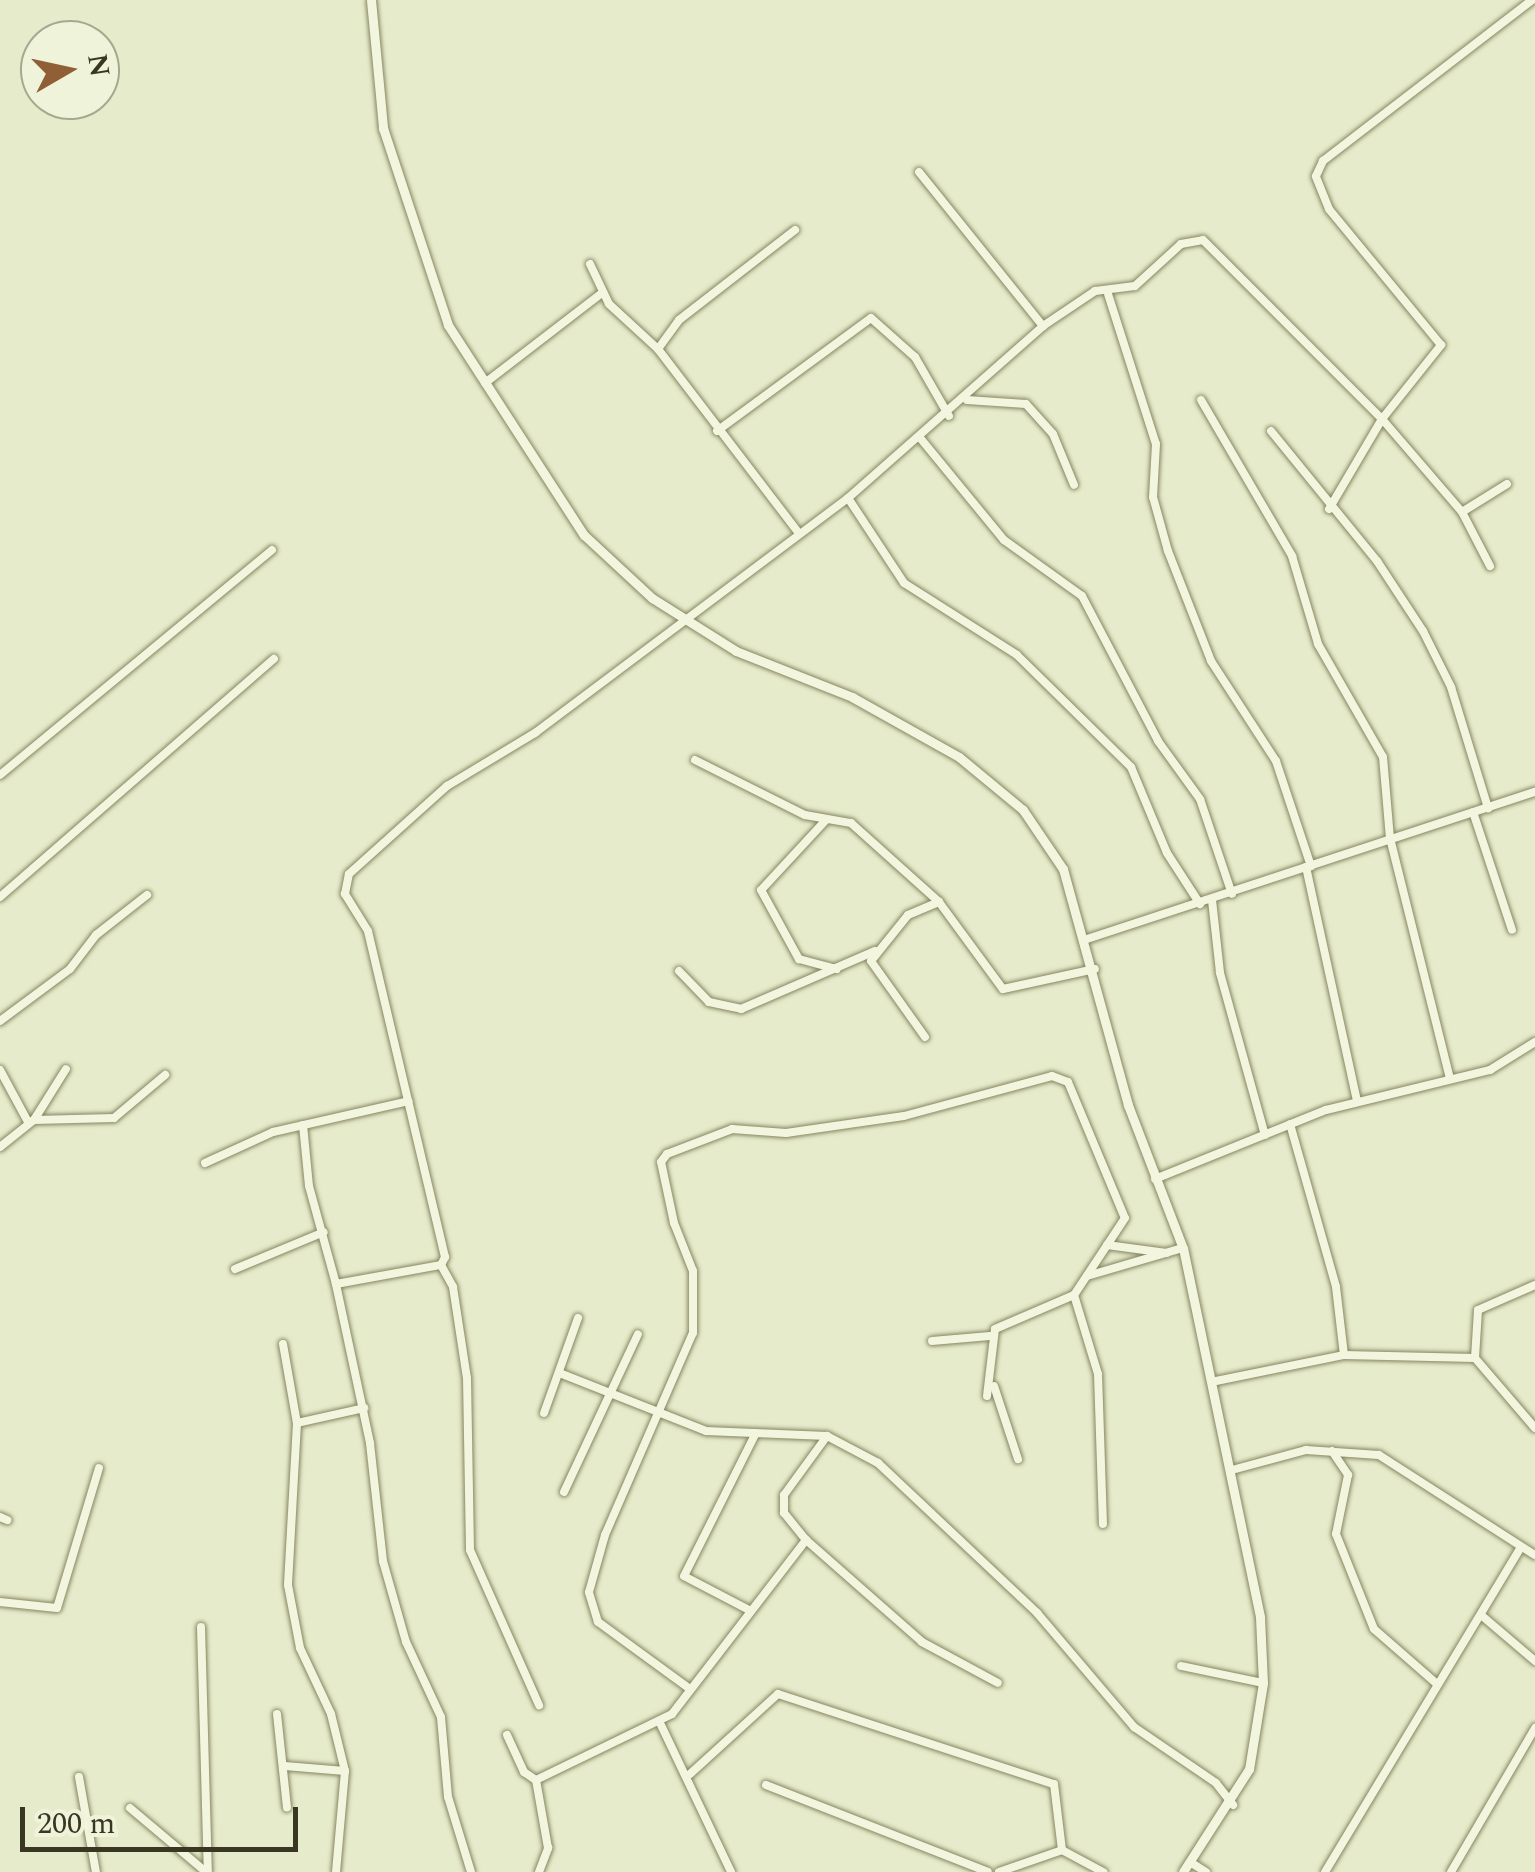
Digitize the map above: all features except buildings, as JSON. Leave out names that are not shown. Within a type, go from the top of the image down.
[{"type":"street","points":[[371,0],[383,128],[448,325],[600,554],[686,620],[767,668],[891,717],[992,783],[1055,856],[1088,939],[1155,1178],[1183,1248],[1216,1381],[1260,1617],[1263,1683],[1249,1769],[1233,1805],[1183,1872]]},
{"type":"street","points":[[1329,509],[1382,420],[1441,345],[1329,209],[1316,176],[1323,161],[1532,0]]},
{"type":"street","points":[[919,172],[1043,326]]},
{"type":"street","points":[[658,349],[679,320],[795,230]]},
{"type":"street","points":[[539,1704],[470,1550],[468,1378],[453,1287],[441,1265],[443,1241],[368,931],[345,894],[350,874],[447,786],[535,733],[797,532],[848,498],[949,416],[1043,326],[1095,291],[1108,294],[1150,277],[1182,244],[1203,240],[1382,420],[1462,512],[1490,566]]},
{"type":"street","points":[[590,264],[603,292],[658,349],[797,532]]},
{"type":"street","points":[[486,384],[603,292]]},
{"type":"street","points":[[1108,294],[1156,444],[1153,497],[1168,552],[1211,661],[1276,762],[1308,866],[1357,1100]]},
{"type":"street","points":[[717,431],[871,318],[915,358],[949,416]]},
{"type":"street","points":[[967,400],[1026,404],[1053,434],[1074,485]]},
{"type":"street","points":[[1201,400],[1292,556],[1318,644],[1378,745],[1390,838],[1450,1079]]},
{"type":"street","points":[[1271,431],[1329,509],[1377,561],[1432,648],[1488,808]]},
{"type":"street","points":[[920,439],[1004,540],[1082,596],[1158,741],[1200,798],[1232,894]]},
{"type":"street","points":[[1462,512],[1507,484]]},
{"type":"street","points":[[848,498],[904,584],[1017,655],[1132,766],[1168,853],[1200,904]]},
{"type":"street","points":[[0,775],[272,550]]},
{"type":"street","points":[[0,898],[274,659]]},
{"type":"street","points":[[695,760],[826,820],[852,823],[939,902],[1003,990],[1095,970]]},
{"type":"street","points":[[1088,939],[1535,792]]},
{"type":"street","points":[[1473,812],[1512,930]]},
{"type":"street","points":[[826,820],[762,890],[799,958],[838,970]]},
{"type":"street","points":[[0,1021],[70,970],[96,935],[147,895]]},
{"type":"street","points":[[1212,900],[1220,973],[1265,1135]]},
{"type":"street","points":[[678,970],[709,1002],[741,1010],[875,951],[916,909],[939,902]]},
{"type":"street","points":[[875,951],[873,970],[925,1037]]},
{"type":"street","points":[[1155,1178],[1357,1100],[1490,1070],[1535,1042]]},
{"type":"street","points":[[0,1146],[31,1121],[66,1069]]},
{"type":"street","points":[[0,1070],[31,1121]]},
{"type":"street","points":[[31,1121],[114,1118],[165,1076]]},
{"type":"street","points":[[690,1689],[598,1622],[590,1605],[592,1569],[694,1324],[693,1270],[662,1162],[667,1154],[732,1130],[786,1132],[886,1118],[1061,1077],[1078,1095],[1123,1210],[1122,1231],[1074,1295],[990,1336],[932,1340]]},
{"type":"street","points":[[205,1163],[304,1125],[409,1101]]},
{"type":"street","points":[[1290,1124],[1336,1287],[1344,1355]]},
{"type":"street","points":[[304,1125],[304,1159],[364,1408],[383,1561],[401,1630],[442,1717],[448,1798],[471,1872]]},
{"type":"street","points":[[235,1269],[324,1232]]},
{"type":"street","points":[[1108,1245],[1166,1254]]},
{"type":"street","points":[[1088,1276],[1183,1248]]},
{"type":"street","points":[[336,1284],[441,1265]]},
{"type":"street","points":[[1535,1285],[1478,1310],[1475,1358],[1535,1428]]},
{"type":"street","points":[[1074,1295],[1098,1374],[1103,1524]]},
{"type":"street","points":[[544,1413],[562,1374],[578,1318]]},
{"type":"street","points":[[564,1492],[638,1334]]},
{"type":"street","points":[[990,1336],[993,1382],[1018,1459]]},
{"type":"street","points":[[283,1344],[297,1424],[291,1609],[344,1772],[336,1872]]},
{"type":"street","points":[[1216,1381],[1344,1355],[1475,1358]]},
{"type":"street","points":[[562,1374],[656,1417],[714,1433],[828,1436],[878,1463],[1037,1613],[1134,1727],[1216,1784],[1233,1805]]},
{"type":"street","points":[[987,1396],[993,1382]]},
{"type":"street","points":[[297,1424],[364,1408]]},
{"type":"street","points":[[748,1610],[684,1576],[756,1434]]},
{"type":"street","points":[[828,1436],[784,1495],[784,1514],[806,1540],[922,1642],[998,1683]]},
{"type":"street","points":[[1232,1470],[1328,1449],[1378,1455],[1410,1470],[1520,1549],[1535,1555]]},
{"type":"street","points":[[1328,1449],[1339,1453],[1348,1475],[1336,1534],[1374,1629],[1437,1684]]},
{"type":"street","points":[[0,1602],[58,1608],[99,1468]]},
{"type":"street","points":[[536,1780],[661,1725],[806,1540]]},
{"type":"street","points":[[1325,1872],[1520,1549]]},
{"type":"street","points":[[1481,1615],[1535,1661]]},
{"type":"street","points":[[200,1626],[197,1674],[212,1819],[207,1872]]},
{"type":"street","points":[[1181,1666],[1263,1683]]},
{"type":"street","points":[[690,1774],[778,1694],[1054,1784],[1062,1850]]},
{"type":"street","points":[[277,1714],[286,1807]]},
{"type":"street","points":[[661,1725],[690,1774],[730,1872]]},
{"type":"street","points":[[1451,1872],[1535,1728]]},
{"type":"street","points":[[506,1735],[536,1780],[548,1848],[539,1872]]},
{"type":"street","points":[[285,1766],[344,1772]]},
{"type":"street","points":[[79,1777],[96,1872]]},
{"type":"street","points":[[766,1785],[988,1872]]},
{"type":"street","points":[[130,1808],[207,1872]]},
{"type":"street","points":[[999,1872],[1062,1850],[1102,1872]]},
{"type":"street","points":[[1190,1862],[1206,1872]]}]
